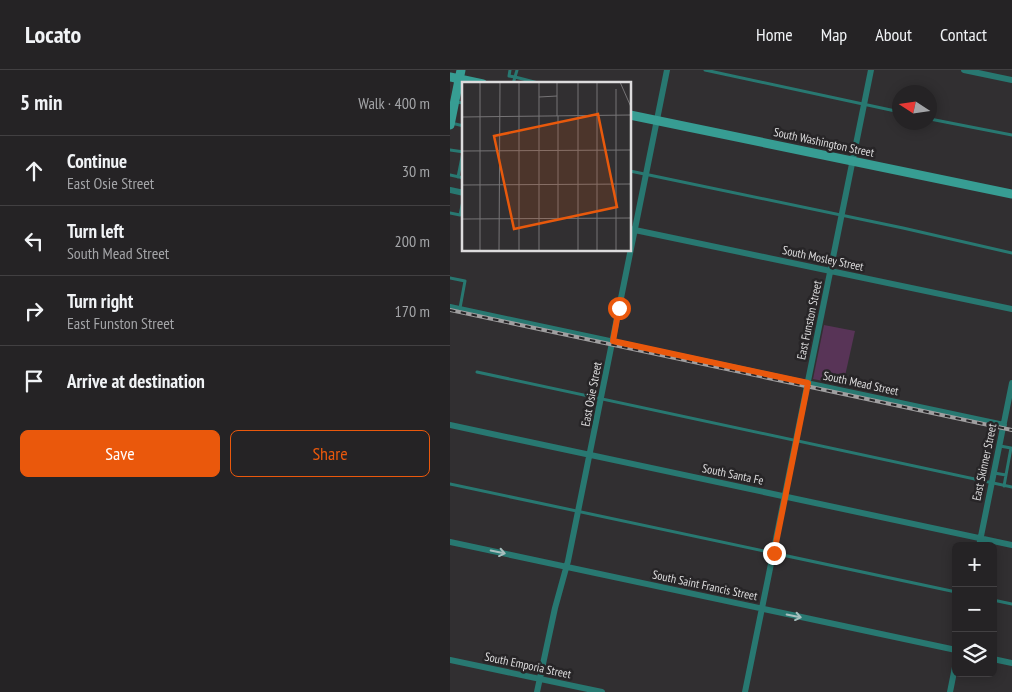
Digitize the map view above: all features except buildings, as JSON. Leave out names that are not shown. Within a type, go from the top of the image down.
[{"type":"street","name":"East Osie Street","points":[[632,230],[646,174],[667,70]]},
{"type":"street","name":"East Funston Street","points":[[745,692],[872,70]]},
{"type":"street","points":[[964,70],[1012,80]]},
{"type":"street","points":[[450,124],[459,102],[457,75],[476,82]]},
{"type":"street","name":"South Washington Street","points":[[631,115],[1012,194]]},
{"type":"street","points":[[450,190],[462,194]]},
{"type":"street","name":"South Mosley Street","points":[[632,230],[1012,309]]},
{"type":"street","name":"East Osie Street","points":[[538,692],[555,608],[567,567],[590,455],[613,341],[628,251]]},
{"type":"street","name":"South Mead Street","points":[[450,307],[1004,424]]},
{"type":"street","name":"East Skinner Street","points":[[980,542],[1004,424],[1009,416],[1012,384]]},
{"type":"street","name":"South Santa Fe","points":[[450,425],[1012,545]]},
{"type":"street","name":"South Saint Francis Street","points":[[450,542],[952,649]]},
{"type":"street","name":"South Emporia Street","points":[[450,660],[602,692]]},
{"type":"street","points":[[997,660],[1012,663]]},
{"type":"street","points":[[950,692],[953,677]]},
{"type":"lane","points":[[510,70],[509,76],[534,82]]},
{"type":"lane","points":[[514,82],[516,70]]},
{"type":"lane","points":[[705,70],[892,110]]},
{"type":"lane","points":[[937,120],[1012,135]]},
{"type":"lane","points":[[458,177],[462,160]]},
{"type":"lane","points":[[631,171],[1012,252]]},
{"type":"lane","points":[[450,175],[462,178]]},
{"type":"lane","points":[[450,213],[460,215],[462,205]]},
{"type":"lane","points":[[450,278],[465,281],[460,309]]},
{"type":"lane","points":[[477,372],[1012,487]]},
{"type":"lane","points":[[999,446],[1011,448],[1004,486]]},
{"type":"lane","points":[[994,473],[1006,475]]},
{"type":"lane","points":[[450,484],[952,591]]},
{"type":"lane","points":[[997,601],[1012,604]]},
{"type":"shaded area","points":[[824,325],[855,331],[843,385],[813,379]]},
{"type":"railway","points":[[450,310],[1012,430]]},
{"type":"route","points":[[619,308],[613,341],[808,383],[774,553]]}]
